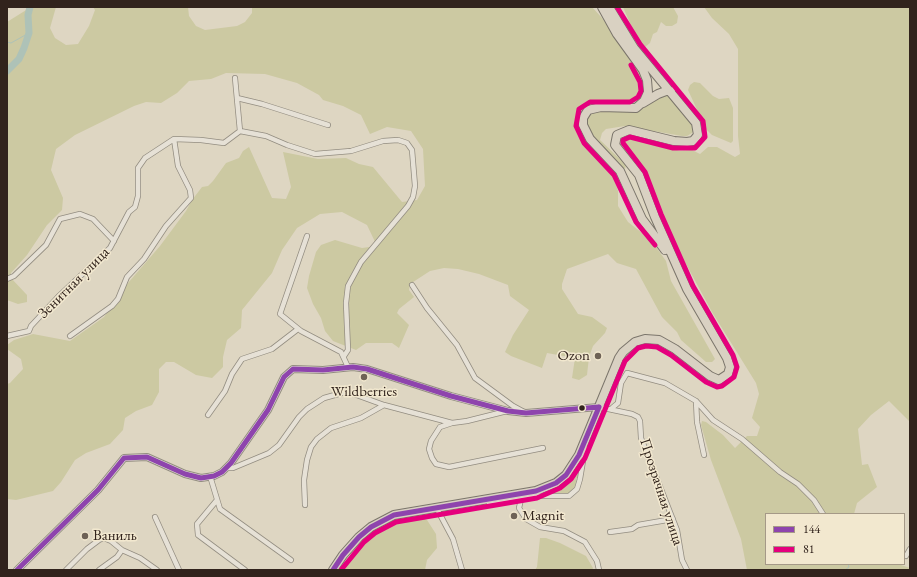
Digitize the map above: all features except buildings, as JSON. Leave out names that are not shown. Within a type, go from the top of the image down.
[{"type":"highway","points":[[602,7],[617,34],[643,70],[647,80],[648,92],[641,104]]},
{"type":"highway","points":[[609,7],[627,39],[696,123],[698,134],[693,141],[681,143],[628,130],[620,133],[615,139],[617,150],[639,175],[657,222],[683,280]]},
{"type":"highway","points":[[333,570],[343,555],[371,527],[394,515],[536,491],[556,483],[574,466],[619,358],[630,345],[640,340],[651,339],[665,343],[710,376],[719,380],[728,374],[730,367],[727,358],[661,243],[646,225],[620,171],[590,139],[583,124],[585,113],[593,108],[630,109],[658,94],[671,91]]},
{"type":"highway","points":[[646,225],[652,226],[657,222]]},
{"type":"street","points":[[235,78],[240,131]]},
{"type":"street","points":[[237,98],[269,106],[328,125]]},
{"type":"street","points":[[70,336],[112,306],[118,299],[128,277],[144,259],[166,226],[191,198],[190,190],[180,170],[174,139],[224,143],[240,131],[266,136],[287,145],[316,154],[351,151],[383,141],[398,140],[407,143],[412,150],[415,186],[408,206],[360,262],[348,286],[346,303],[348,350],[344,356]]},
{"type":"street","name":"Зенитная улица","points":[[7,336],[14,333],[28,332],[58,297],[110,248],[129,212],[135,207],[138,196],[138,168],[145,158],[174,139]]},
{"type":"street","points":[[7,279],[14,276],[46,245],[60,219],[80,214],[98,223],[114,241]]},
{"type":"street","points":[[307,236],[280,314],[298,329],[336,348],[344,356],[348,367]]},
{"type":"street","points":[[412,285],[426,308],[457,345],[474,378],[513,406],[526,412]]},
{"type":"street","points":[[208,415],[225,391],[232,374],[242,359],[272,349],[298,329]]},
{"type":"street","points":[[17,570],[98,490],[124,458],[147,457],[185,474],[201,478],[222,472],[268,410],[288,372],[296,368],[324,370],[348,367],[367,369],[451,396],[508,410],[526,412],[599,407]]},
{"type":"street","points":[[612,408],[618,403],[621,383],[627,373],[665,383],[696,401],[713,420],[752,447],[780,472],[807,492],[822,513]]},
{"type":"street","points":[[226,468],[233,468],[268,453],[279,445],[299,416],[306,409],[324,398],[342,393],[351,393],[384,405],[452,423]]},
{"type":"street","points":[[696,401],[697,422],[704,455]]},
{"type":"street","points":[[305,505],[304,480],[306,460],[311,447],[317,439],[331,428],[361,418],[384,405]]},
{"type":"street","name":"Прозрачная улица","points":[[599,407],[612,408],[638,417],[640,421],[642,438],[673,519],[682,560],[686,570]]},
{"type":"street","points":[[508,410],[440,427],[430,441],[429,449],[436,464],[449,467],[543,448]]},
{"type":"street","points":[[478,501],[481,504],[535,496],[564,496],[574,492],[583,468],[585,441]]},
{"type":"street","points":[[210,476],[220,509],[291,560]]},
{"type":"street","points":[[521,499],[519,508],[526,519],[540,527],[564,531],[580,539],[592,551],[597,560],[599,570]]},
{"type":"street","points":[[217,500],[197,524],[198,535],[245,570]]},
{"type":"street","points":[[436,508],[453,539],[462,570]]},
{"type":"street","points":[[155,517],[179,570]]},
{"type":"street","points":[[610,532],[632,529],[638,525],[673,519]]},
{"type":"street","points":[[66,570],[87,548],[104,538],[111,541],[122,550],[140,558],[156,570]]},
{"type":"street","points":[[907,556],[910,549]]},
{"type":"street","points":[[99,570],[117,556],[122,550]]},
{"type":"shaded area","points":[[31,7],[56,7],[50,28],[55,38],[66,45],[78,44],[89,26],[95,10],[93,7],[188,7],[189,16],[196,26],[205,30],[237,26],[245,22],[252,13],[252,7],[592,7],[602,18],[642,75],[644,81],[643,90],[640,96],[630,103],[596,103],[580,108],[575,118],[579,130],[591,148],[603,160],[613,175],[618,191],[618,206],[628,222],[651,240],[666,261],[671,281],[715,359],[712,362],[706,362],[681,340],[677,332],[662,317],[636,269],[617,263],[608,254],[567,269],[562,284],[562,289],[578,314],[592,317],[607,328],[605,333],[593,346],[589,357],[587,375],[579,380],[572,378],[575,358],[547,353],[542,368],[511,356],[505,352],[513,335],[529,310],[510,296],[508,285],[479,274],[458,269],[444,268],[430,271],[410,284],[409,290],[414,297],[399,309],[397,313],[409,325],[399,348],[392,343],[366,343],[356,350],[333,341],[325,331],[321,318],[313,304],[307,288],[309,276],[316,252],[321,245],[335,240],[362,248],[377,246],[367,225],[342,212],[320,214],[297,228],[282,250],[272,273],[242,310],[241,328],[227,340],[223,357],[223,367],[212,378],[196,375],[174,362],[166,362],[159,369],[159,392],[152,405],[136,411],[125,418],[123,430],[110,444],[86,453],[75,460],[61,482],[53,491],[16,500],[7,499],[7,384],[10,383],[23,369],[21,359],[7,349],[7,345],[14,340],[33,334],[70,341],[104,317],[128,283],[160,246],[202,187],[208,186],[213,181],[226,163],[239,158],[243,151],[249,147],[272,198],[286,199],[291,187],[283,152],[318,159],[346,158],[359,164],[373,167],[402,202],[417,200],[425,186],[423,149],[411,131],[387,127],[370,134],[361,115],[343,106],[323,100],[319,95],[297,83],[265,74],[226,73],[211,79],[189,81],[177,93],[161,103],[146,102],[134,106],[75,135],[56,149],[51,170],[63,198],[62,210],[47,225],[27,255],[11,273],[11,278],[27,295],[27,302],[18,304],[7,300],[7,22]]},
{"type":"shaded area","points":[[623,7],[673,7],[678,16],[677,23],[672,26],[666,26],[661,22],[657,32],[653,34],[650,43],[645,47],[640,46]]},
{"type":"shaded area","points":[[704,7],[910,7],[910,422],[889,401],[871,415],[858,429],[862,465],[868,464],[877,487],[857,503],[854,513],[765,513],[765,565],[901,565],[910,568],[910,570],[747,570],[741,539],[711,460],[701,425],[702,421],[706,422],[723,435],[735,448],[747,436],[757,436],[760,427],[752,418],[759,394],[756,383],[712,312],[679,251],[639,164],[624,144],[627,139],[638,139],[680,151],[692,150],[700,154],[708,147],[717,147],[735,157],[740,154],[738,136],[738,49],[729,34],[712,18]]},
{"type":"shaded area","points":[[694,82],[700,83],[713,96],[719,99],[729,98],[733,108],[733,141],[731,143],[712,135],[706,129],[688,90],[690,85]]},
{"type":"shaded area","points":[[669,94],[692,123],[694,129],[692,133],[687,136],[682,136],[625,126],[606,129],[602,133],[600,140],[626,165],[625,169],[589,135],[585,118],[592,111],[637,109]]},
{"type":"shaded area","points":[[581,462],[575,486],[571,492],[567,494],[537,494],[550,491],[564,484]]},
{"type":"shaded area","points":[[413,513],[427,520],[436,534],[437,548],[427,560],[425,570],[341,570],[356,547],[372,530],[391,518]]},
{"type":"shaded area","points":[[540,538],[546,538],[560,543],[586,556],[593,568],[592,570],[535,570],[537,567]]},
{"type":"waterway","points":[[7,71],[19,59],[24,48],[29,33],[28,15],[30,7]]},
{"type":"waterway","points":[[7,42],[11,43],[29,33]]},
{"type":"waterway","points":[[845,570],[849,567],[848,565]]},
{"type":"transit line","name":"81","points":[[341,570],[364,542],[375,533],[396,522],[537,498],[560,488],[571,479],[585,458],[625,361],[638,348],[646,346],[657,347],[671,355],[706,382],[717,387],[722,386],[734,377],[737,367],[733,355],[693,286],[661,214],[645,172],[623,143],[623,140],[630,137],[673,148],[695,148],[705,137],[703,121],[640,44],[617,7]]},
{"type":"transit line","name":"81","points":[[631,65],[640,82],[641,91],[638,97],[630,102],[590,102],[579,109],[576,126],[584,143],[614,175],[636,222],[655,245]]},
{"type":"transit line","name":"144","points":[[17,570],[98,490],[124,458],[147,457],[185,474],[201,478],[214,476],[222,472],[231,463],[268,410],[284,377],[293,369],[323,370],[353,367],[367,369],[451,396],[508,411],[526,413],[599,407]]},
{"type":"transit line","name":"144","points":[[333,570],[343,555],[359,537],[371,527],[394,515],[536,491],[556,483],[566,475],[579,455],[599,407]]},
{"type":"place","name":"Ozon","points":[[598,356]]},
{"type":"place","name":"Wildberries","points":[[364,377]]},
{"type":"place","name":"Magnit","points":[[514,516]]},
{"type":"place","name":"Ваниль","points":[[85,536]]}]
